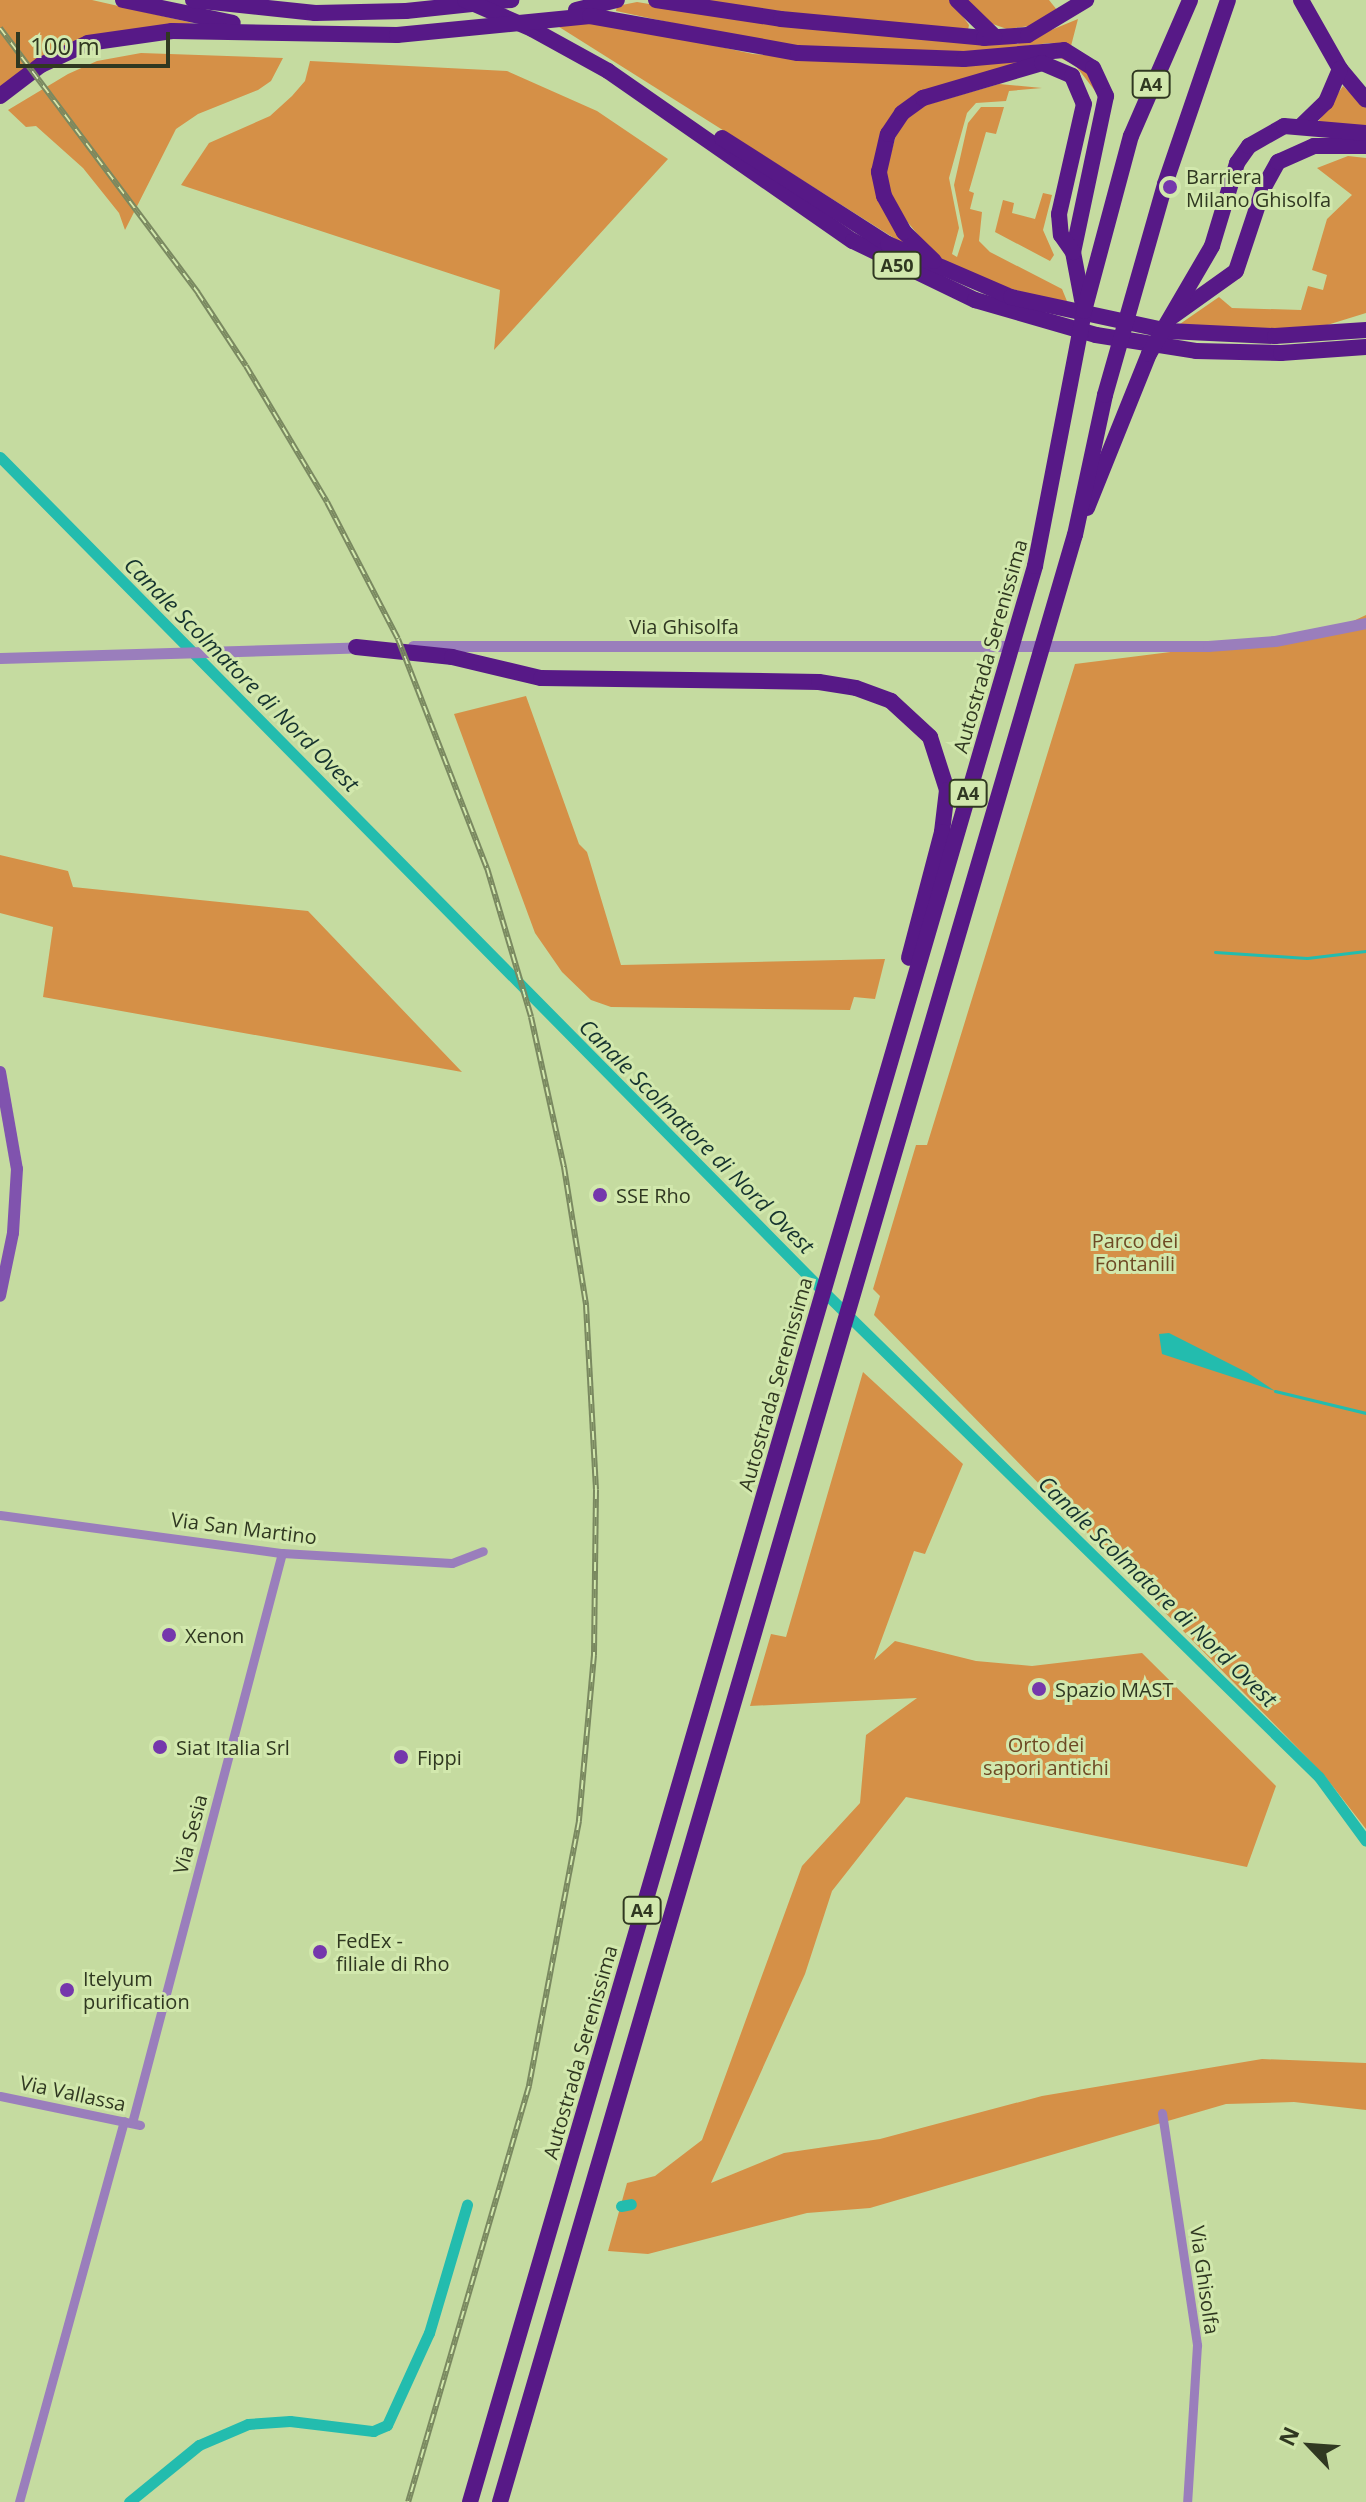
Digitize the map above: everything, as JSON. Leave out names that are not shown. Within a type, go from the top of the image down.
[{"type":"highway","points":[[123,0],[305,35]]},
{"type":"highway","points":[[193,0],[315,13],[406,11],[511,0]]},
{"type":"highway","name":"A50","points":[[465,0],[570,49],[672,112],[880,256],[951,290],[1038,313],[1197,342],[1281,353],[1366,347]]},
{"type":"highway","points":[[532,21],[617,0]]},
{"type":"highway","points":[[657,0],[781,19],[994,36],[1028,35],[1086,0]]},
{"type":"highway","points":[[957,0],[994,36]]},
{"type":"highway","name":"Autostrada Serenissima","points":[[470,2502],[1039,554],[1084,311],[1131,136],[1190,0]]},
{"type":"highway","name":"A4","points":[[500,2502],[1075,535],[1119,343],[1198,76],[1228,0]]},
{"type":"highway","points":[[1301,0],[1340,69],[1366,100]]},
{"type":"highway","points":[[0,96],[41,65],[104,39],[196,30],[305,35],[444,33],[532,21],[603,17],[734,46],[798,53],[964,59],[1045,48],[1073,53],[1100,79],[1106,106],[1073,252],[1084,311]]},
{"type":"highway","points":[[956,276],[914,243],[889,210],[879,172],[883,146],[913,104],[1024,66],[1060,67],[1077,82],[1082,95],[1084,121],[1059,214],[1061,235],[1073,252]]},
{"type":"highway","points":[[1302,125],[1326,102],[1340,69]]},
{"type":"highway","points":[[672,112],[755,156],[853,224],[1038,313]]},
{"type":"highway","points":[[1075,535],[1165,321],[1212,246],[1237,163],[1249,146],[1275,129],[1302,125],[1366,133]]},
{"type":"highway","points":[[1165,321],[1236,271],[1264,187],[1278,162],[1301,149],[1362,148]]},
{"type":"highway","points":[[1346,334],[1366,322]]},
{"type":"highway","points":[[1197,342],[1346,334],[1366,330]]},
{"type":"highway","points":[[356,647],[452,657],[541,678],[840,685],[873,693],[904,709],[919,722],[939,756],[946,810],[889,1062]]},
{"type":"main road","points":[[0,1072],[17,1169],[13,1233],[0,1296]]},
{"type":"street","name":"Via Ghisolfa","points":[[0,658],[356,647],[1118,647],[1275,641],[1366,623]]},
{"type":"street","name":"Via San Martino","points":[[0,1515],[282,1553],[452,1563],[483,1551]]},
{"type":"street","name":"Via Sesia","points":[[19,2502],[132,2123],[282,1553]]},
{"type":"street","name":"Via Vallassa","points":[[0,2096],[132,2123]]},
{"type":"street","name":"Via Ghisolfa","points":[[1162,2113],[1197,2345],[1187,2502]]},
{"type":"green space","points":[[0,0],[92,0],[193,23],[127,30],[0,89]]},
{"type":"green space","points":[[688,0],[951,0],[969,25],[968,30],[886,24]]},
{"type":"green space","points":[[963,0],[1049,0],[1057,10],[1030,26],[1007,29],[987,22]]},
{"type":"green space","points":[[637,2],[735,18],[1017,44],[1078,19],[1071,46],[1049,43],[972,53],[781,46],[616,11],[617,6]]},
{"type":"green space","points":[[577,22],[625,26],[753,54],[808,58],[1061,54],[1088,71],[1096,92],[1075,65],[1058,57],[935,89],[876,150],[905,245],[556,25]]},
{"type":"green space","points":[[141,53],[283,58],[271,81],[258,90],[198,114],[176,129],[125,230],[119,213],[83,168],[36,126],[26,127],[8,110],[68,74],[97,61]]},
{"type":"green space","points":[[310,61],[507,71],[597,111],[668,159],[494,350],[500,290],[181,185],[209,143],[270,116],[292,96],[305,81]]},
{"type":"green space","points":[[999,84],[1042,88],[1009,91],[1006,101],[976,103],[967,113],[949,178],[959,228],[952,254],[957,257],[964,236],[954,185],[968,123],[981,107],[1004,107],[996,134],[986,132],[969,191],[974,193],[970,209],[982,212],[979,241],[990,252],[1062,289],[1069,306],[972,277],[933,253],[896,208],[885,174],[898,128],[919,107]]},
{"type":"green space","points":[[1343,86],[1366,108],[1366,128],[1318,122]]},
{"type":"green space","points":[[1348,156],[1366,158],[1366,313],[1311,330],[1177,326],[1219,297],[1232,308],[1301,310],[1308,286],[1323,290],[1327,275],[1312,270],[1327,219],[1352,195],[1317,168]]},
{"type":"green space","points":[[1043,193],[1052,195],[1043,230],[1054,255],[1050,261],[995,232],[1003,200],[1014,203],[1012,213],[1035,219]]},
{"type":"green space","name":"Parco dei Fontanili","points":[[1366,615],[1366,1829],[1324,1775],[874,1315],[880,1296],[873,1289],[916,1145],[927,1145],[1075,664],[1330,632]]},
{"type":"green space","points":[[526,696],[579,844],[587,852],[621,965],[885,959],[875,999],[854,997],[850,1010],[611,1007],[591,1000],[562,972],[535,933],[454,714]]},
{"type":"green space","points":[[0,855],[68,871],[73,887],[308,911],[462,1072],[43,997],[53,927],[0,913]]},
{"type":"green space","name":"Orto dei sapori antichi","points":[[863,1372],[963,1464],[925,1554],[914,1551],[874,1660],[895,1641],[976,1661],[1032,1666],[1142,1653],[1276,1786],[1247,1867],[906,1797],[832,1891],[805,1974],[711,2183],[784,2153],[880,2139],[1042,2096],[1262,2059],[1366,2063],[1366,2110],[1294,2102],[1226,2104],[870,2208],[807,2213],[648,2254],[608,2251],[627,2183],[655,2176],[702,2140],[802,1866],[860,1803],[866,1735],[917,1698],[750,1706],[771,1634],[786,1637]]},
{"type":"water","points":[[1169,1333],[1248,1373],[1275,1391],[1162,1354],[1159,1334]]},
{"type":"waterway","name":"Canale Scolmatore di Nord Ovest","points":[[0,457],[818,1286],[1319,1777],[1366,1841]]},
{"type":"waterway","points":[[1215,952],[1307,958],[1366,951]]},
{"type":"waterway","points":[[1275,1391],[1366,1413]]},
{"type":"waterway","points":[[621,2206],[631,2204]]},
{"type":"waterway","points":[[129,2502],[199,2445],[248,2424],[290,2421],[373,2431],[387,2425],[429,2333],[467,2205]]},
{"type":"railway","points":[[0,28],[198,293],[246,366],[327,502],[398,639],[487,868],[531,1017],[564,1167],[586,1305],[596,1490],[594,1655],[579,1821],[529,2086],[408,2502]]},
{"type":"place","name":"Barriera Milano Ghisolfa","points":[[1170,187]]},
{"type":"place","name":"SSE Rho","points":[[600,1195]]},
{"type":"place","name":"Xenon","points":[[169,1635]]},
{"type":"place","name":"Spazio MAST","points":[[1039,1689]]},
{"type":"place","name":"Siat Italia Srl","points":[[160,1747]]},
{"type":"place","name":"Fippi","points":[[401,1757]]},
{"type":"place","name":"FedEx - filiale di Rho","points":[[320,1952]]},
{"type":"place","name":"Itelyum purification","points":[[67,1990]]}]
